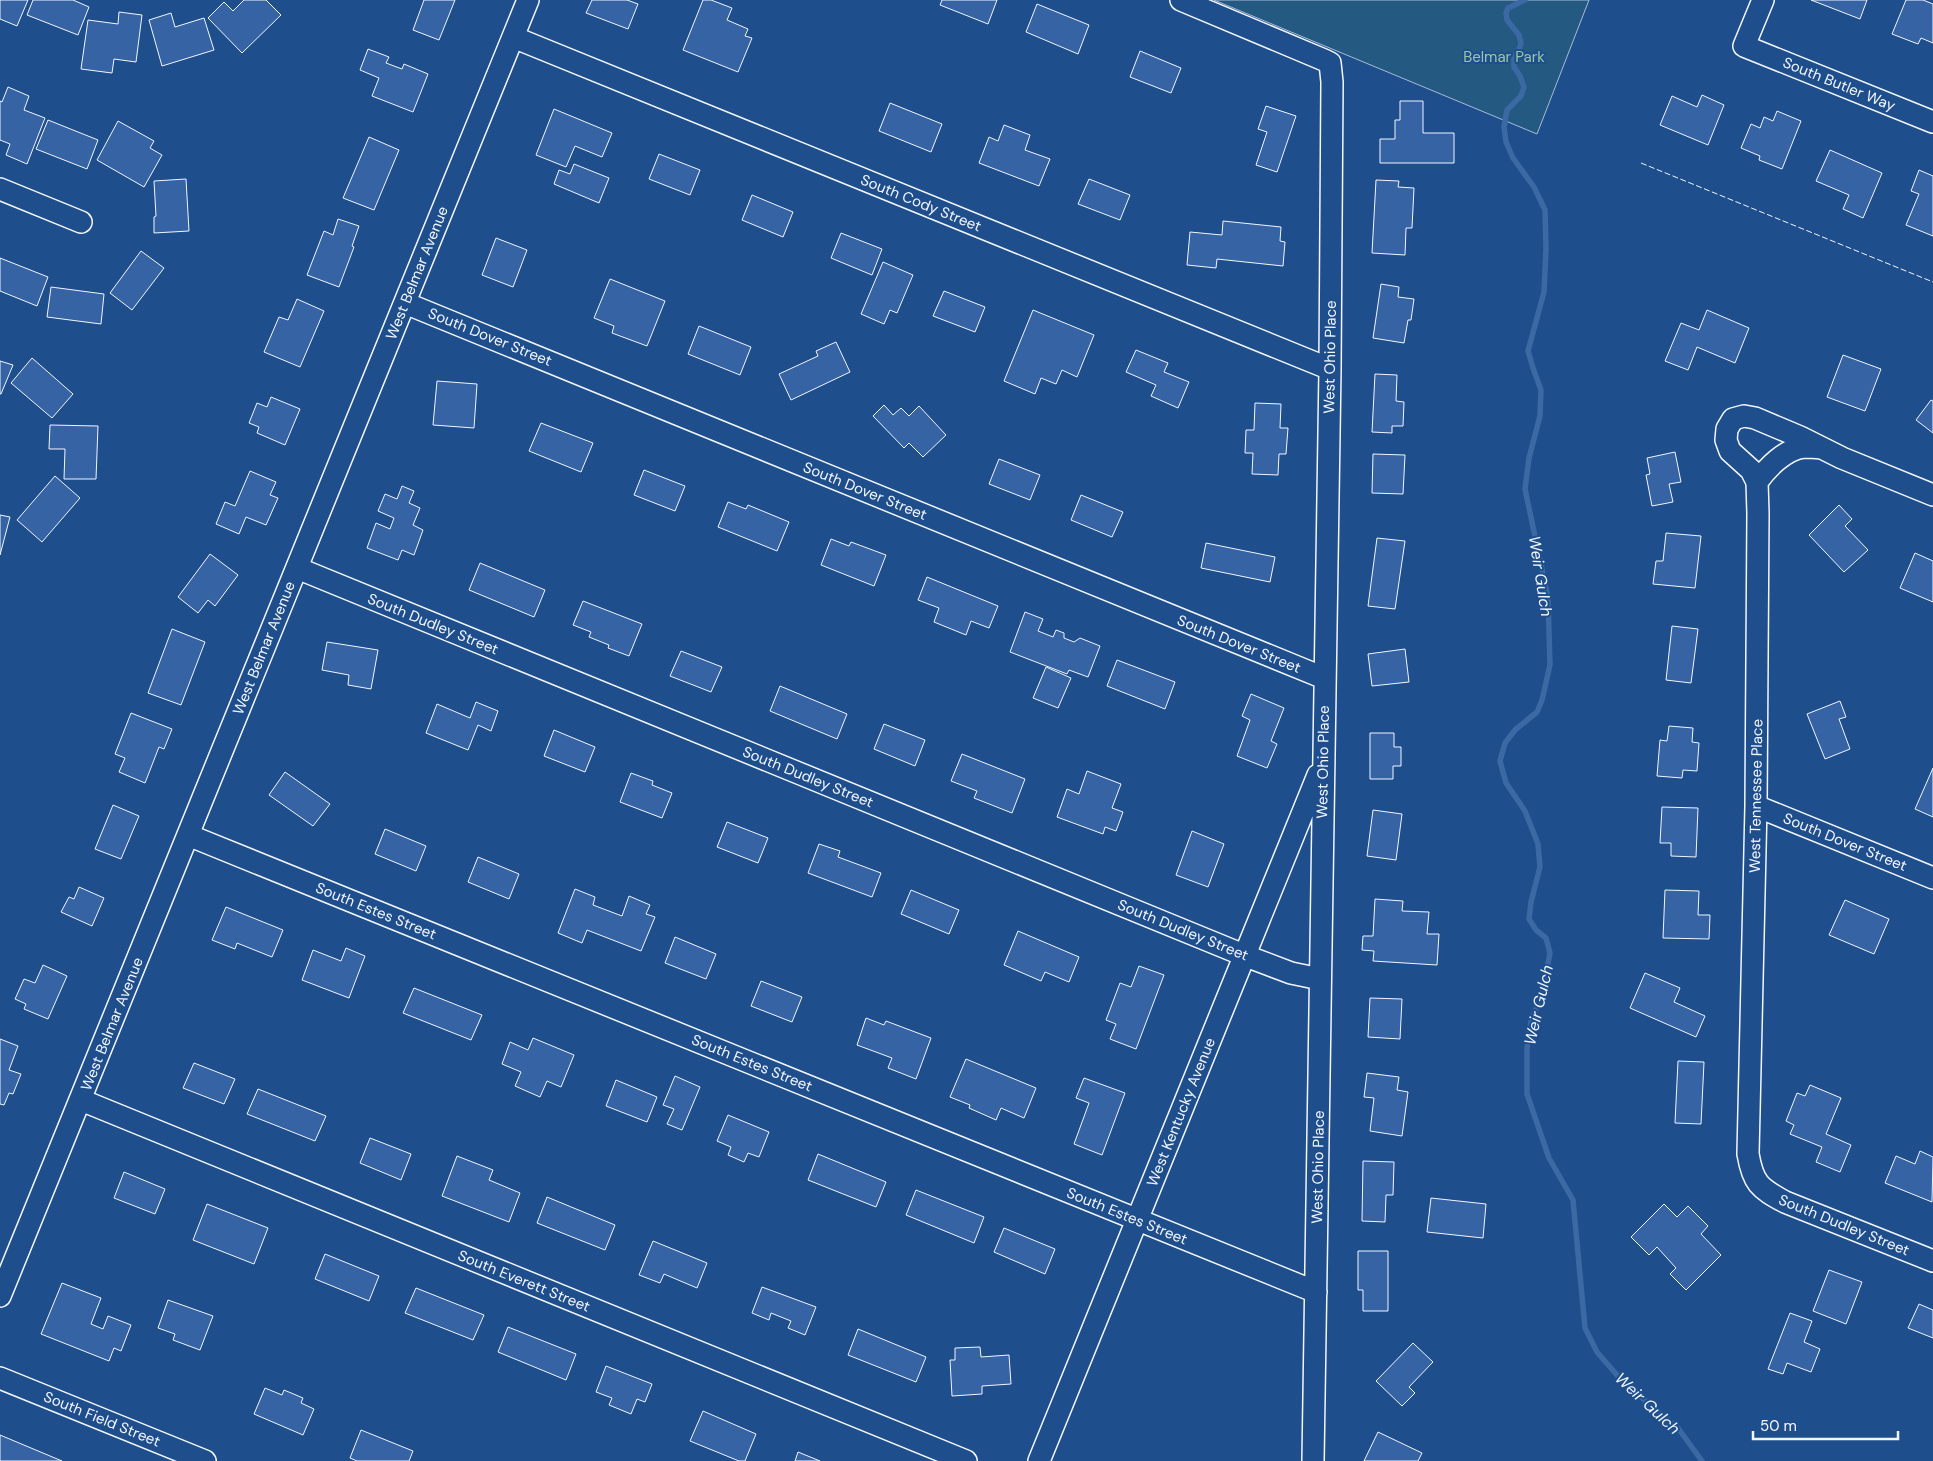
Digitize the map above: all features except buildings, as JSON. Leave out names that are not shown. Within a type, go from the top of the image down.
[{"type":"street","name":"West Belmar Avenue","points":[[0,1296],[528,0]]},
{"type":"street","name":"West Ohio Place","points":[[1181,0],[1305,50],[1330,63],[1332,82],[1330,369],[1313,1461]]},
{"type":"street","name":"South Butler Way","points":[[1763,0],[1744,46],[1933,122]]},
{"type":"street","name":"South Cody Street","points":[[512,38],[1330,369]]},
{"type":"street","points":[[0,189],[81,222]]},
{"type":"street","name":"South Dover Street","points":[[405,303],[1324,678]]},
{"type":"street","points":[[1820,448],[1802,447],[1789,452],[1765,471],[1757,482],[1751,470],[1730,450],[1726,440],[1727,429],[1733,419],[1744,416],[1755,418],[1800,437],[1820,448],[1933,495]]},
{"type":"street","name":"West Tennessee Place","points":[[1757,482],[1756,806],[1748,1154],[1757,1184]]},
{"type":"street","name":"South Dudley Street","points":[[297,568],[1246,956],[1290,973],[1320,979]]},
{"type":"street","name":"West Kentucky Avenue","points":[[1039,1461],[1323,763]]},
{"type":"street","name":"South Dover Street","points":[[1756,806],[1933,878]]},
{"type":"street","name":"South Estes Street","points":[[188,835],[1316,1292]]},
{"type":"street","name":"South Everett Street","points":[[81,1100],[966,1461]]},
{"type":"street","name":"South Dudley Street","points":[[1757,1184],[1784,1202],[1933,1261]]},
{"type":"street","name":"South Field Street","points":[[0,1378],[204,1461]]},
{"type":"green space","name":"Belmar Park","points":[[1214,0],[1589,0],[1537,134]]},
{"type":"waterway","name":"Weir Gulch","points":[[1525,0],[1508,8],[1506,13],[1507,20],[1519,35],[1521,43],[1514,59],[1514,67],[1524,87],[1521,96],[1507,110],[1504,127],[1506,142],[1513,158],[1534,187],[1545,210],[1544,292],[1528,351],[1541,390],[1540,416],[1529,458],[1525,489],[1548,598],[1550,665],[1542,700],[1537,712],[1515,730],[1505,743],[1500,761],[1506,783],[1525,811],[1538,844],[1540,867],[1531,902],[1529,919],[1536,930],[1546,938],[1550,953],[1543,990],[1531,1022],[1527,1048],[1527,1094],[1549,1158],[1573,1200],[1585,1328],[1597,1352],[1623,1382],[1678,1428],[1702,1461]]},
{"type":"fence","points":[[1641,163],[1933,282]]}]
